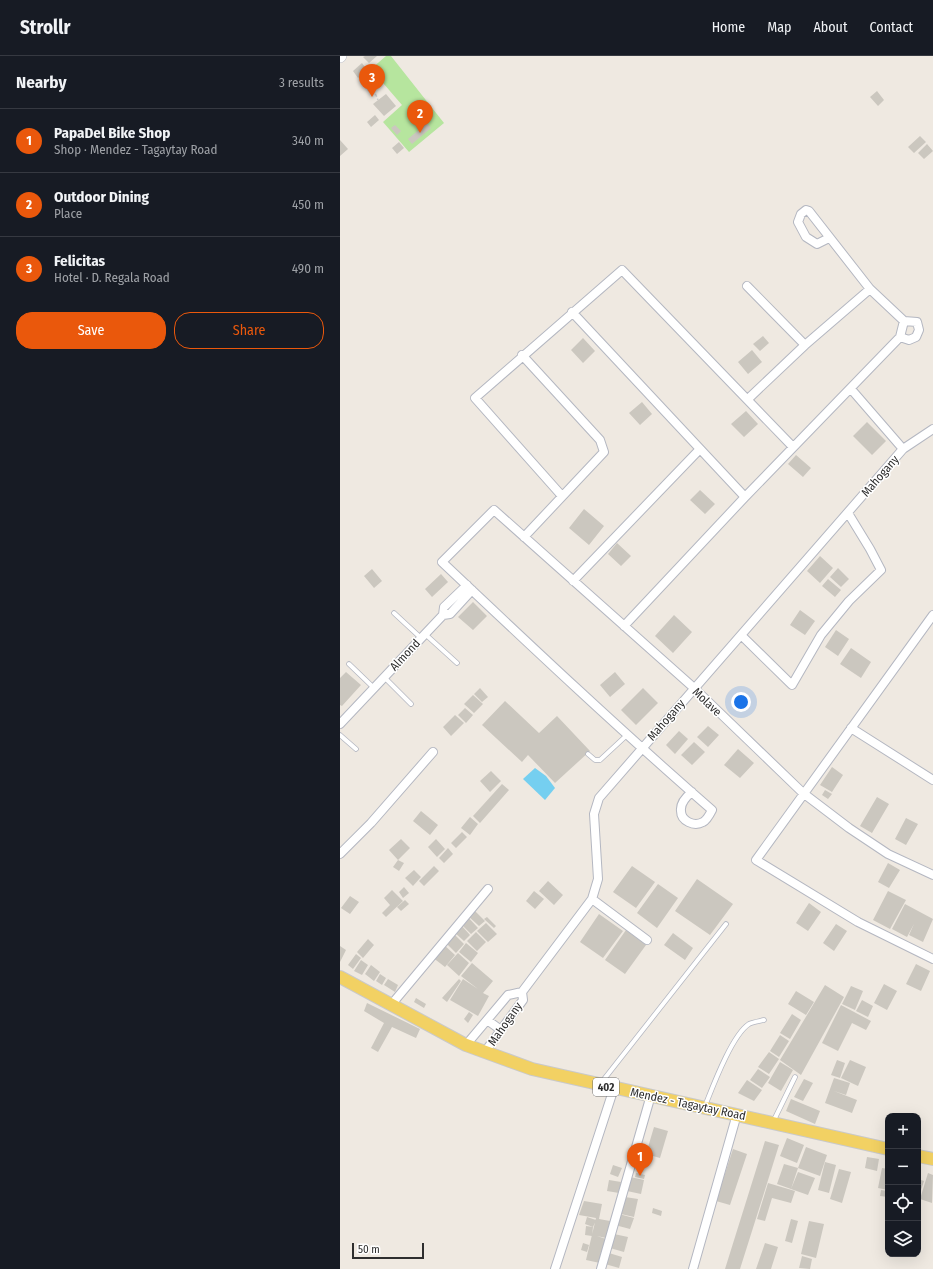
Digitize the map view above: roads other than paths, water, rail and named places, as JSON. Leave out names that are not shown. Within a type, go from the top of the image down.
[{"type":"main road","name":"Mendez - Tagaytay Road","points":[[340,977],[466,1045],[484,1053],[532,1069],[885,1148]]},
{"type":"main road","points":[[921,1156],[933,1158]]},
{"type":"street","points":[[829,238],[870,289],[904,322],[917,322],[919,330],[916,337],[909,340],[900,337]]},
{"type":"street","points":[[562,496],[476,398],[522,355],[622,270],[793,447]]},
{"type":"street","points":[[747,286],[805,345]]},
{"type":"street","points":[[748,399],[805,345],[870,289]]},
{"type":"street","points":[[572,312],[745,497]]},
{"type":"street","points":[[624,626],[745,497],[900,337],[904,322]]},
{"type":"street","points":[[522,355],[600,440],[604,452],[524,537]]},
{"type":"street","points":[[851,389],[903,449]]},
{"type":"street","name":"Mahogany","points":[[484,1053],[523,1000],[522,992],[592,899],[598,879],[594,814],[599,798],[903,449],[933,429]]},
{"type":"street","points":[[574,581],[700,449]]},
{"type":"street","name":"Molave","points":[[469,588],[442,562],[494,510],[694,688],[803,794],[849,828],[888,854],[933,875]]},
{"type":"street","points":[[741,635],[792,686],[821,635],[849,601],[880,570],[870,549],[848,513]]},
{"type":"street","points":[[469,588],[641,748],[692,792]]},
{"type":"street","name":"Almond","points":[[340,724],[443,615],[450,614],[469,588]]},
{"type":"street","points":[[933,615],[756,860],[858,922],[933,959]]},
{"type":"street","points":[[851,728],[933,780]]},
{"type":"street","points":[[340,854],[371,823],[433,752]]},
{"type":"street","points":[[391,1005],[488,889]]},
{"type":"street","points":[[592,899],[647,940]]},
{"type":"street","points":[[466,1045],[508,995],[522,992]]},
{"type":"street","points":[[487,1020],[501,1030]]},
{"type":"street","points":[[555,1269],[614,1088]]},
{"type":"street","points":[[602,1269],[651,1096]]},
{"type":"street","points":[[693,1269],[737,1114]]},
{"type":"lane","points":[[394,613],[457,662]]},
{"type":"lane","points":[[349,664],[374,688]]},
{"type":"lane","points":[[384,678],[411,704]]},
{"type":"lane","points":[[588,754],[595,760],[600,760],[627,734]]},
{"type":"lane","points":[[340,735],[356,749]]},
{"type":"lane","points":[[600,1085],[726,924]]},
{"type":"lane","points":[[704,1108],[718,1073],[736,1040],[749,1024],[764,1020]]},
{"type":"lane","points":[[773,1122],[795,1077]]},
{"type":"water","points":[[535,768],[546,776],[555,788],[545,800],[523,779]]},
{"type":"place","name":"Felicitas","points":[[372,97]]},
{"type":"place","name":"Outdoor Dining","points":[[420,133]]},
{"type":"place","name":"PapaDel Bike Shop","points":[[640,1176]]}]
